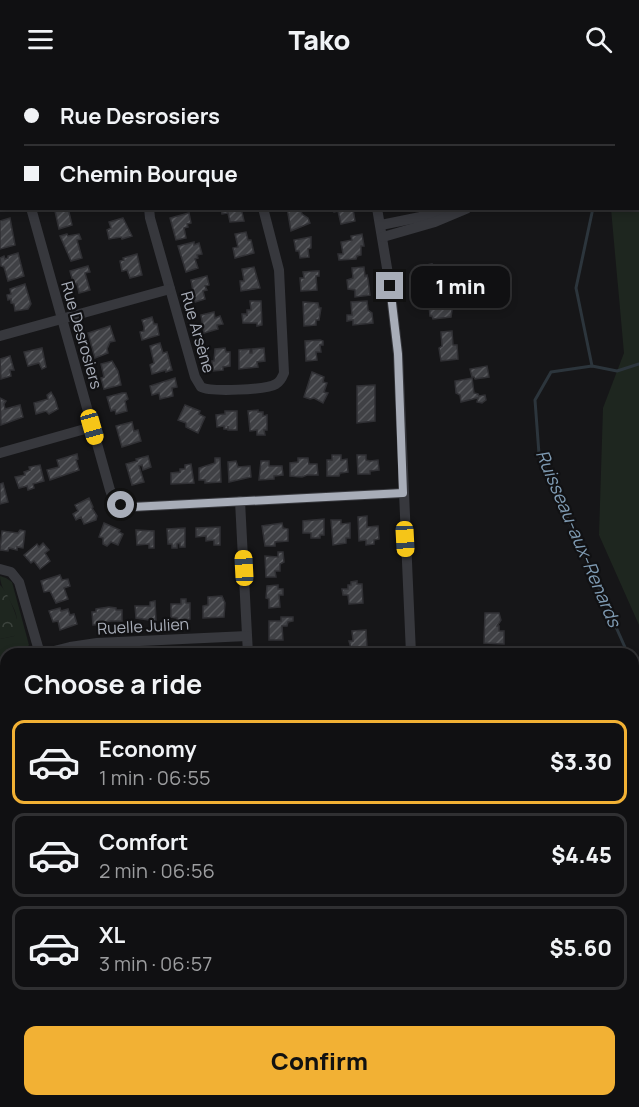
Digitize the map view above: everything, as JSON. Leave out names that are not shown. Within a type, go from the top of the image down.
[{"type":"street","name":"Rue Desrosiers","points":[[32,210],[110,490],[119,504],[132,507],[403,493]]},
{"type":"street","name":"Rue Arsène","points":[[149,210],[195,377],[201,387],[211,390],[269,387],[283,377],[285,367],[279,270],[264,210]]},
{"type":"street","points":[[377,210],[398,354],[411,648]]},
{"type":"street","points":[[381,225],[433,213],[458,210]]},
{"type":"street","points":[[383,237],[435,222],[465,210]]},
{"type":"street","points":[[0,336],[170,289]]},
{"type":"street","points":[[0,453],[92,427]]},
{"type":"street","points":[[240,501],[248,648]]},
{"type":"street","name":"Ruelle Julien","points":[[0,569],[11,572],[18,579],[39,648]]},
{"type":"street","name":"Ruelle Julien","points":[[66,648],[97,643],[247,636]]},
{"type":"green space","points":[[611,210],[639,210],[639,625],[599,535],[603,408],[624,353]]},
{"type":"green space","points":[[0,576],[12,582],[29,645],[27,648],[0,648],[0,639],[14,636],[17,621]]},
{"type":"green space","points":[[0,585],[12,606],[19,629],[14,636],[0,639]]},
{"type":"building","points":[[68,210],[72,225],[59,229],[55,211]]},
{"type":"building","points":[[221,210],[241,210],[244,221],[230,222],[228,213],[222,214]]},
{"type":"building","points":[[287,210],[301,210],[310,223],[291,231]]},
{"type":"building","points":[[334,210],[353,210],[355,221],[341,224],[338,211],[334,212]]},
{"type":"building","points":[[189,213],[191,223],[184,228],[186,238],[176,240],[170,218]]},
{"type":"building","points":[[10,218],[15,245],[0,249],[0,221]]},
{"type":"building","points":[[123,218],[132,236],[109,239],[107,230],[111,228],[109,222]]},
{"type":"building","points":[[246,232],[248,240],[251,240],[254,253],[235,258],[233,248],[238,247],[235,234]]},
{"type":"building","points":[[67,234],[68,236],[79,234],[81,239],[77,240],[82,258],[71,261],[60,236]]},
{"type":"building","points":[[362,234],[364,246],[361,246],[361,255],[356,259],[339,260],[338,254],[343,254],[341,242],[352,240],[351,236]]},
{"type":"building","points":[[311,237],[309,257],[300,258],[294,240]]},
{"type":"building","points":[[194,242],[194,245],[199,243],[202,254],[197,255],[198,258],[195,259],[198,268],[186,272],[178,246]]},
{"type":"building","points":[[18,253],[24,276],[8,281],[0,258],[4,256],[5,259]]},
{"type":"building","points":[[137,254],[142,275],[130,278],[127,270],[122,271],[120,261]]},
{"type":"building","points":[[432,264],[432,267],[440,266],[440,279],[446,278],[447,288],[427,290],[422,286],[421,266]]},
{"type":"building","points":[[88,266],[90,272],[85,273],[90,290],[79,293],[70,271]]},
{"type":"building","points":[[254,267],[260,288],[241,291],[240,281],[244,281],[242,269]]},
{"type":"building","points":[[364,267],[370,295],[355,297],[355,290],[348,289],[347,280],[353,278],[352,268]]},
{"type":"building","points":[[319,271],[319,276],[316,276],[317,290],[301,291],[300,278],[304,278],[303,272]]},
{"type":"building","points":[[207,276],[209,285],[205,286],[207,290],[203,291],[205,299],[195,302],[191,280]]},
{"type":"building","points":[[25,284],[31,304],[28,309],[15,311],[14,304],[11,303],[11,299],[8,300],[7,295],[11,294],[10,289]]},
{"type":"building","points":[[447,297],[452,310],[451,317],[433,319],[430,316],[429,305],[433,305],[432,299]]},
{"type":"building","points":[[250,301],[261,301],[262,325],[243,323],[242,314],[247,316],[247,310],[251,310]]},
{"type":"building","points":[[367,301],[373,323],[353,325],[353,320],[347,321],[347,315],[352,315],[351,302]]},
{"type":"building","points":[[303,302],[318,303],[321,308],[316,325],[304,326]]},
{"type":"building","points":[[214,312],[215,318],[220,316],[223,324],[217,325],[218,329],[204,333],[201,315]]},
{"type":"building","points":[[152,317],[154,324],[157,324],[159,335],[142,340],[140,332],[144,331],[144,327],[142,320]]},
{"type":"building","points":[[110,326],[115,341],[110,342],[108,353],[95,358],[88,333]]},
{"type":"building","points":[[452,331],[453,345],[457,345],[458,359],[441,361],[439,348],[442,346],[441,332]]},
{"type":"building","points":[[305,341],[323,341],[323,345],[320,345],[321,352],[316,352],[317,360],[306,361]]},
{"type":"building","points":[[160,343],[163,353],[167,352],[172,370],[152,374],[150,365],[154,363],[150,346]]},
{"type":"building","points":[[42,348],[46,367],[42,369],[39,363],[28,366],[24,352]]},
{"type":"building","points":[[225,348],[226,352],[230,352],[230,366],[223,367],[223,370],[213,371],[212,361],[214,361],[215,349]]},
{"type":"building","points":[[264,348],[265,361],[257,362],[258,367],[239,369],[239,350],[250,349],[252,353],[252,349]]},
{"type":"building","points":[[10,356],[14,370],[10,370],[11,376],[1,379],[0,359]]},
{"type":"building","points":[[112,361],[118,371],[121,385],[104,389],[101,364]]},
{"type":"building","points":[[487,366],[489,377],[475,379],[472,377],[470,369]]},
{"type":"building","points":[[312,372],[324,377],[323,382],[327,383],[324,392],[328,393],[323,403],[314,398],[304,397]]},
{"type":"building","points":[[175,378],[177,387],[172,388],[173,396],[160,399],[159,393],[152,395],[150,386]]},
{"type":"building","points":[[472,378],[474,393],[479,396],[485,395],[486,400],[482,403],[477,402],[478,398],[461,402],[460,395],[456,393],[455,381]]},
{"type":"building","points":[[375,385],[375,421],[357,423],[357,386]]},
{"type":"building","points":[[51,392],[58,409],[49,414],[46,411],[36,414],[34,403],[48,399],[47,395]]},
{"type":"building","points":[[126,393],[128,399],[125,401],[127,411],[116,414],[115,410],[111,411],[107,397]]},
{"type":"building","points":[[0,398],[6,401],[5,409],[20,405],[23,417],[1,425]]},
{"type":"building","points":[[185,405],[200,411],[199,414],[205,417],[198,433],[186,427],[186,423],[178,420]]},
{"type":"building","points":[[258,410],[258,412],[263,412],[263,416],[267,415],[265,435],[257,435],[257,430],[250,431],[248,411]]},
{"type":"building","points":[[225,411],[237,411],[237,430],[224,429],[224,426],[217,427],[216,415],[225,414]]},
{"type":"building","points":[[132,422],[134,431],[138,430],[141,441],[122,447],[116,426]]},
{"type":"building","points":[[77,454],[79,470],[50,480],[47,470],[59,467],[57,460]]},
{"type":"building","points":[[332,455],[341,455],[341,460],[347,459],[348,472],[340,473],[339,476],[327,476],[327,460],[332,460]]},
{"type":"building","points":[[357,455],[366,455],[366,460],[370,461],[378,460],[379,470],[370,471],[370,474],[358,474]]},
{"type":"building","points":[[148,456],[151,467],[143,470],[142,465],[139,466],[144,482],[132,485],[126,464]]},
{"type":"building","points":[[215,458],[220,458],[221,482],[205,483],[205,480],[199,480],[199,468],[215,463]]},
{"type":"building","points":[[298,458],[308,458],[309,464],[317,464],[318,475],[290,476],[290,463],[298,462]]},
{"type":"building","points":[[236,461],[238,467],[250,466],[251,477],[229,482],[228,462]]},
{"type":"building","points":[[261,461],[269,461],[269,466],[282,466],[283,475],[274,476],[274,479],[259,480]]},
{"type":"building","points":[[191,464],[194,483],[171,484],[171,473],[180,472],[180,469],[185,469],[185,465]]},
{"type":"building","points":[[40,465],[44,481],[33,484],[34,488],[28,490],[27,486],[19,488],[15,477],[25,475],[24,472],[30,470],[29,467]]},
{"type":"building","points":[[3,483],[8,502],[0,504],[0,484]]},
{"type":"building","points":[[89,498],[97,516],[96,520],[84,524],[81,517],[76,520],[73,514],[78,511],[75,505]]},
{"type":"building","points":[[367,516],[367,527],[378,526],[379,539],[374,540],[374,544],[366,545],[366,540],[359,541],[358,517]]},
{"type":"building","points":[[324,519],[324,535],[320,535],[320,538],[311,538],[311,533],[303,533],[303,521]]},
{"type":"building","points":[[331,520],[341,520],[341,524],[350,523],[350,538],[346,538],[346,543],[333,545]]},
{"type":"building","points":[[104,523],[120,530],[119,532],[123,534],[118,545],[111,542],[107,546],[103,544],[103,538],[99,537]]},
{"type":"building","points":[[282,523],[283,528],[288,529],[288,541],[275,542],[275,546],[265,546],[262,526]]},
{"type":"building","points":[[220,527],[220,545],[214,545],[214,540],[206,541],[206,536],[196,537],[196,528]]},
{"type":"building","points":[[185,528],[185,547],[180,547],[180,543],[177,544],[177,548],[172,548],[172,544],[168,544],[167,529]]},
{"type":"building","points":[[20,530],[25,531],[23,548],[0,550],[2,531],[18,533]]},
{"type":"building","points":[[136,530],[154,531],[154,548],[149,548],[149,544],[137,545]]},
{"type":"building","points":[[43,543],[49,550],[45,553],[50,561],[40,569],[34,561],[31,563],[24,555],[37,544],[39,547]]},
{"type":"building","points":[[278,552],[283,552],[284,562],[280,564],[280,571],[275,571],[276,577],[266,577],[265,556],[278,557]]},
{"type":"building","points":[[60,575],[62,580],[68,579],[70,586],[64,588],[68,599],[56,603],[50,591],[44,592],[41,581]]},
{"type":"building","points":[[357,581],[357,584],[362,584],[363,603],[349,604],[348,595],[343,595],[342,589],[348,589],[351,582]]},
{"type":"building","points":[[278,585],[278,589],[283,589],[283,595],[279,595],[280,607],[269,608],[269,599],[266,598],[267,586]]},
{"type":"building","points":[[222,596],[225,603],[224,617],[203,618],[203,606],[208,605],[208,597]]},
{"type":"building","points":[[181,599],[186,599],[186,603],[190,603],[190,619],[177,620],[171,617],[171,604],[181,604]]},
{"type":"building","points":[[155,601],[156,621],[136,618],[135,606],[150,606],[150,602]]},
{"type":"building","points":[[109,607],[122,610],[122,621],[93,625],[92,612]]},
{"type":"building","points":[[60,608],[61,611],[68,609],[70,615],[74,614],[77,624],[60,630],[58,621],[53,622],[49,611]]},
{"type":"building","points":[[485,613],[499,613],[501,620],[497,626],[499,626],[499,631],[504,631],[504,644],[484,643]]},
{"type":"building","points":[[281,617],[293,617],[293,621],[288,622],[287,626],[282,626],[283,640],[269,640],[269,621],[281,621]]},
{"type":"building","points":[[366,630],[367,648],[351,648],[349,641],[353,641],[352,631]]},
{"type":"waterway","points":[[592,366],[576,288],[593,210]]},
{"type":"waterway","name":"Ruisseau-aux-Renards","points":[[625,648],[539,454],[535,400],[551,372],[592,366],[617,371],[639,364]]},
{"type":"route","points":[[121,505],[132,507],[403,493],[398,354],[390,286]]}]
